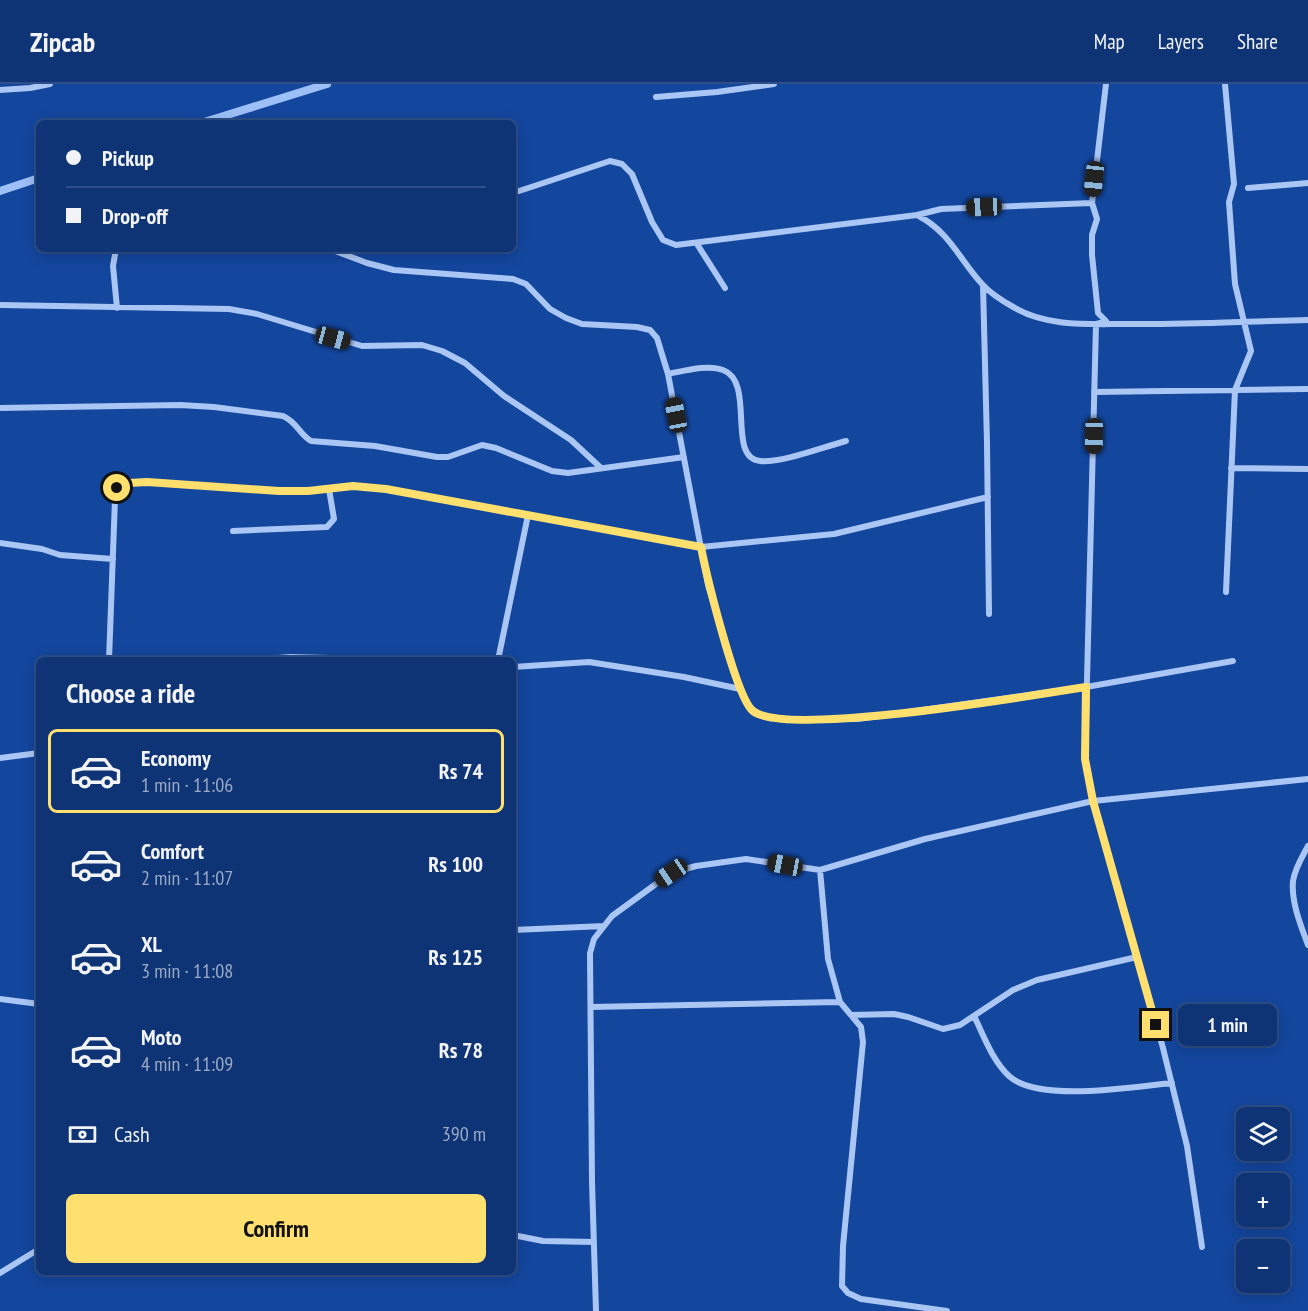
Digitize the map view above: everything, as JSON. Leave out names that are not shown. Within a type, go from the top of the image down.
[{"type":"street","points":[[0,90],[50,84]]},
{"type":"street","points":[[656,97],[774,84]]},
{"type":"street","points":[[1096,324],[1106,321],[1098,313],[1094,287],[1092,235],[1097,219],[1092,203],[1106,84]]},
{"type":"street","points":[[1225,84],[1234,184],[1229,202],[1234,284],[1251,351],[1235,390],[1226,592]]},
{"type":"street","points":[[516,192],[593,165],[610,162],[622,164],[632,174],[652,222],[663,240],[676,245],[917,215],[941,209],[1092,203]]},
{"type":"street","points":[[1248,188],[1308,183]]},
{"type":"street","points":[[917,215],[933,223],[948,238],[983,285],[1030,316],[1065,323],[1096,324],[1171,325],[1308,320]]},
{"type":"street","points":[[697,244],[725,288]]},
{"type":"street","points":[[115,252],[113,266],[117,308]]},
{"type":"street","points":[[338,252],[394,270],[513,279],[526,284],[550,309],[582,324],[637,327],[650,330],[657,338],[668,374],[708,585],[740,689],[751,710],[765,717],[794,720],[858,719],[1086,687],[1233,661]]},
{"type":"street","points":[[983,285],[989,614]]},
{"type":"street","points":[[0,305],[229,309],[257,314],[362,346],[422,345],[442,351],[465,363],[504,396],[571,440],[601,468]]},
{"type":"street","points":[[1096,324],[1085,759],[1093,801],[1172,1083],[1187,1146],[1202,1247]]},
{"type":"street","points":[[668,374],[709,368],[721,369],[732,374],[738,386],[744,448],[750,458],[759,461],[774,460],[846,441]]},
{"type":"street","points":[[1094,392],[1308,389]]},
{"type":"street","points":[[0,408],[180,405],[214,407],[283,416],[292,420],[311,441],[375,446],[437,457],[448,457],[482,445],[496,447],[552,471],[568,473],[684,457]]},
{"type":"street","points":[[1231,468],[1308,469]]},
{"type":"street","points":[[109,657],[117,488],[129,483],[147,482],[279,491],[353,486],[386,489],[701,547],[834,534],[988,497]]},
{"type":"street","points":[[233,531],[327,527],[334,519],[329,489]]},
{"type":"street","points":[[499,657],[528,515]]},
{"type":"street","points":[[0,543],[42,549],[60,555],[113,559]]},
{"type":"street","points":[[516,667],[589,662],[684,677],[740,689]]},
{"type":"street","points":[[0,758],[36,753]]},
{"type":"street","points":[[596,1311],[591,953],[594,939],[612,916],[671,873],[696,866],[746,859],[820,870],[924,838],[1093,801],[1308,779]]},
{"type":"street","points":[[1308,846],[1296,867],[1293,882],[1294,900],[1308,945]]},
{"type":"street","points":[[820,870],[828,959],[840,1002],[861,1027],[863,1041],[843,1246],[842,1286],[848,1293],[861,1299],[947,1311]]},
{"type":"street","points":[[516,930],[604,926]]},
{"type":"street","points":[[851,1015],[894,1014],[943,1029],[960,1024],[1013,990],[1037,980],[1137,957]]},
{"type":"street","points":[[0,999],[36,1004]]},
{"type":"street","points":[[591,1007],[840,1002]]},
{"type":"street","points":[[974,1016],[996,1060],[1010,1077],[1025,1086],[1068,1092],[1172,1083]]},
{"type":"street","points":[[516,1236],[543,1241],[594,1242]]},
{"type":"street","points":[[0,1273],[36,1251]]},
{"type":"waterway","points":[[211,120],[327,84]]},
{"type":"waterway","points":[[0,191],[36,179]]},
{"type":"route","points":[[117,488],[129,483],[147,482],[279,491],[308,491],[353,486],[386,489],[701,547],[708,585],[740,689],[751,710],[765,717],[794,720],[858,719],[1086,687],[1085,759],[1093,801],[1156,1025]]}]
